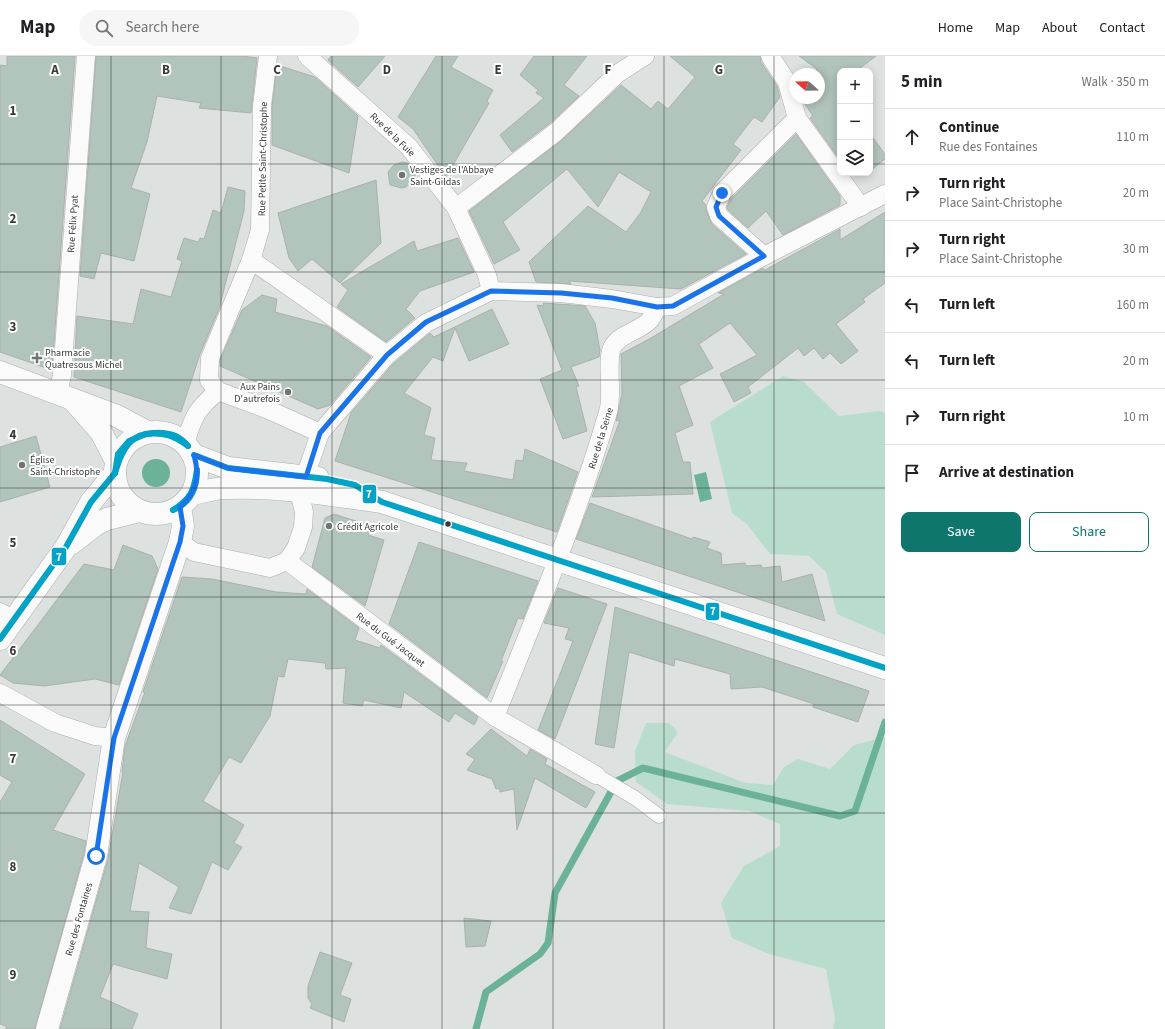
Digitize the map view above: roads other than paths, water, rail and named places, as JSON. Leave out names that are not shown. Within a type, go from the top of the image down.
[{"type":"main road","points":[[0,372],[118,416],[148,432],[167,433],[190,449],[228,468],[302,484]]},
{"type":"main road","points":[[64,395],[101,432],[115,467],[116,485],[121,496],[129,505],[139,511]]},
{"type":"main road","points":[[0,639],[7,616],[66,547],[91,502],[115,467],[128,442],[148,432]]},
{"type":"main road","points":[[66,547],[95,525],[107,519],[139,511],[160,514],[171,512],[186,500],[197,482],[198,468],[190,449]]},
{"type":"main road","points":[[186,500],[225,488],[302,484],[355,485],[382,502],[557,561],[884,667]]},
{"type":"main road","name":"Rue des Fontaines","points":[[47,1029],[96,856],[114,738],[180,542],[186,500]]},
{"type":"street","name":"Rue Félix Pyat","points":[[64,395],[62,375],[86,56]]},
{"type":"street","name":"Rue Petite Saint-Christophe","points":[[218,391],[209,380],[210,358],[251,260],[260,230],[262,106],[268,56]]},
{"type":"street","name":"Rue de la Fuie","points":[[307,56],[409,147],[456,208],[487,275],[491,291]]},
{"type":"street","points":[[456,208],[556,132],[617,74],[645,56]]},
{"type":"street","points":[[770,56],[787,82],[797,118],[861,207]]},
{"type":"street","points":[[764,256],[719,216],[716,207],[722,193],[797,118]]},
{"type":"street","points":[[180,542],[194,552],[270,568],[287,561],[296,548],[303,527],[304,512],[302,484],[320,433],[387,355],[426,322],[491,291],[576,295],[612,298],[657,307],[673,306],[764,256],[885,194]]},
{"type":"street","points":[[251,260],[387,355]]},
{"type":"street","name":"Rue de la Seine","points":[[557,561],[588,478],[609,410],[611,394],[610,354],[613,346],[619,340],[651,320],[657,307]]},
{"type":"street","points":[[190,449],[193,418],[199,407],[218,391],[269,410],[320,433]]},
{"type":"street","name":"Rue du Gué Jacquet","points":[[287,561],[495,717],[596,775]]},
{"type":"street","points":[[495,717],[557,561]]},
{"type":"street","points":[[0,693],[55,723],[95,736],[114,738]]},
{"type":"street","points":[[596,775],[635,798],[659,816]]},
{"type":"waterway","points":[[476,1029],[486,992],[540,954],[548,943],[555,893],[617,781],[643,768],[840,816],[855,811],[885,722]]},
{"type":"place","name":"Vestiges de l'Abbaye Saint-Gildas","points":[[402,175]]},
{"type":"place","name":"Pharmacie Quatresous Michel","points":[[37,358]]},
{"type":"place","name":"Aux Pains D'autrefois","points":[[288,392]]},
{"type":"place","name":"Église Saint-Christophe","points":[[22,465]]},
{"type":"place","name":"Crédit Agricole","points":[[329,526]]}]
